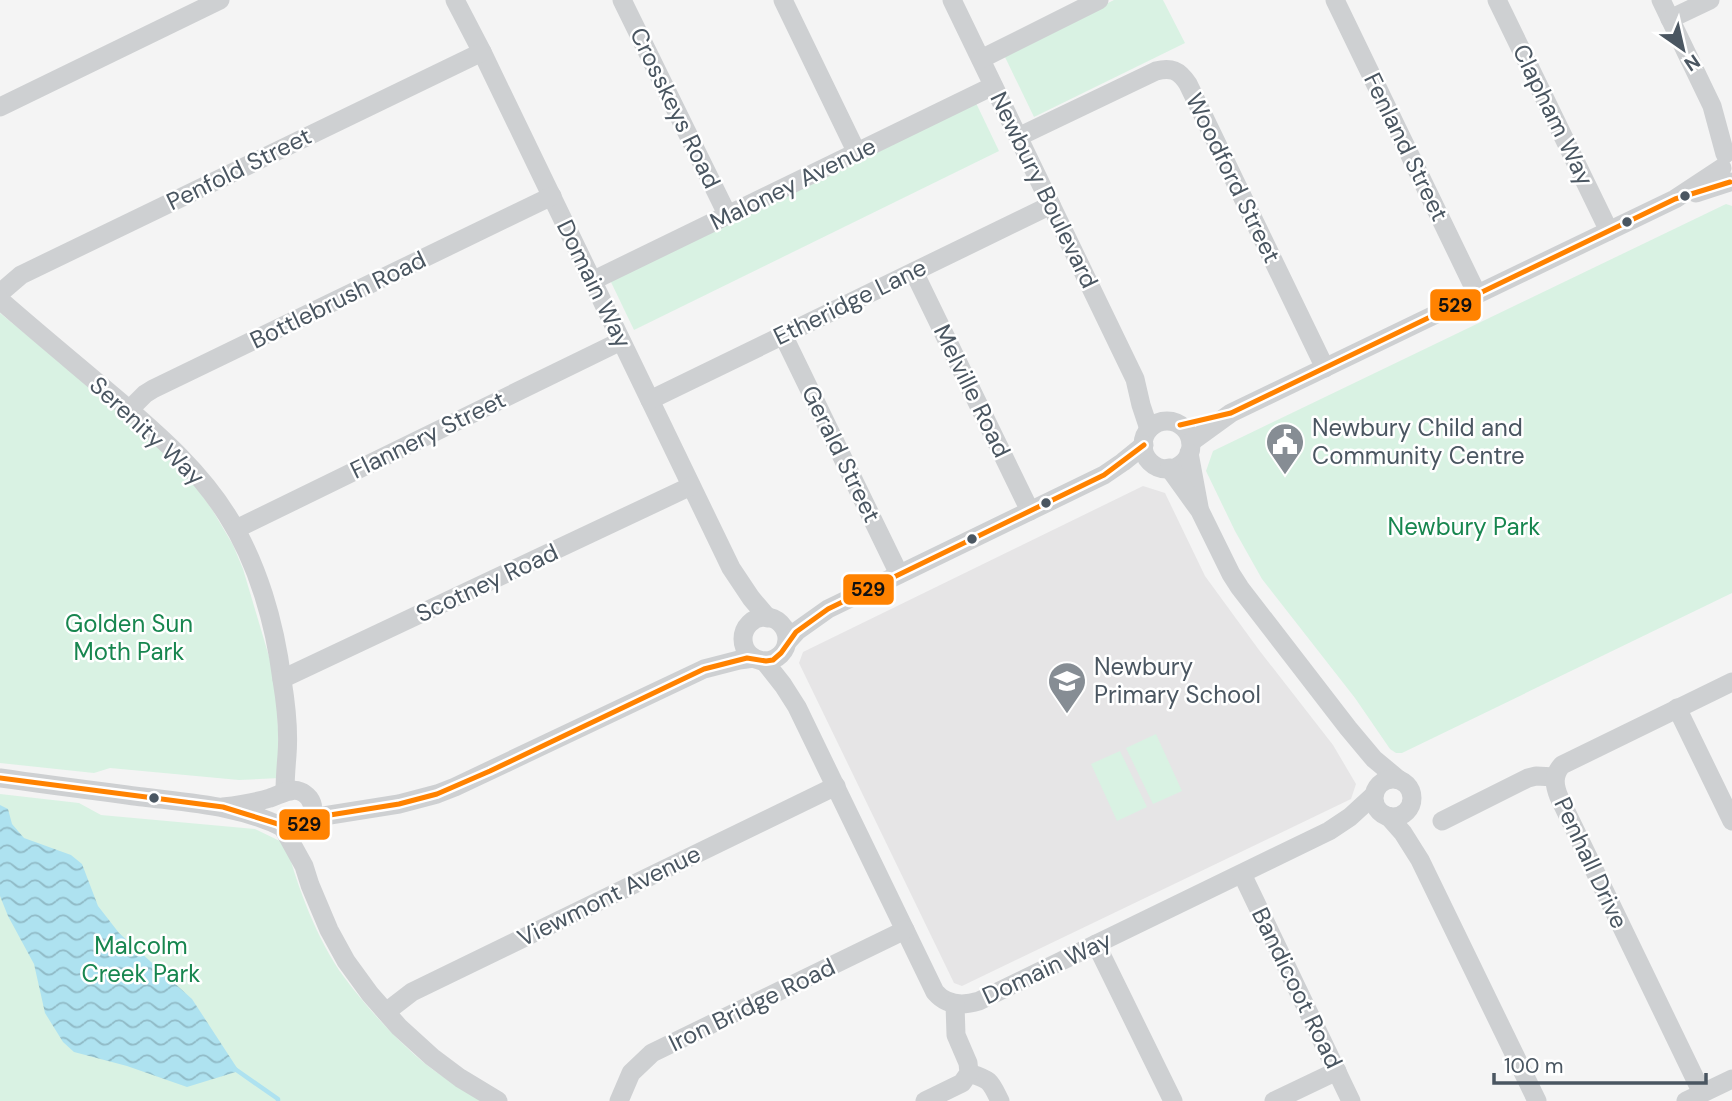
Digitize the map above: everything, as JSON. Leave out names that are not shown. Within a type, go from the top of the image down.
[{"type":"street","points":[[0,107],[220,0]]},
{"type":"street","name":"Crosskeys Road","points":[[622,0],[728,216]]},
{"type":"street","points":[[783,0],[857,153]]},
{"type":"street","name":"Newbury Boulevard","points":[[952,0],[1135,379],[1146,437]]},
{"type":"street","points":[[981,59],[1099,0]]},
{"type":"street","name":"Fenland Street","points":[[1335,0],[1478,294]]},
{"type":"street","name":"Clapham Way","points":[[1497,0],[1609,231]]},
{"type":"street","points":[[1104,475],[1181,464],[1190,448],[1231,413],[1675,199],[1728,167],[1712,106],[1661,0]]},
{"type":"street","points":[[1670,19],[1710,0]]},
{"type":"street","name":"Domain Way","points":[[458,1],[732,568],[751,598],[771,619]]},
{"type":"street","name":"Penfold Street","points":[[0,293],[20,275],[482,52]]},
{"type":"street","name":"Woodford Street","points":[[1018,138],[1156,71],[1165,69],[1177,72],[1188,84],[1325,368]]},
{"type":"street","name":"Maloney Avenue","points":[[592,281],[993,86]]},
{"type":"street","points":[[1712,106],[1732,130]]},
{"type":"street","name":"Bottlebrush Road","points":[[129,410],[153,389],[552,196]]},
{"type":"street","name":"Etheridge Lane","points":[[650,400],[1051,205]]},
{"type":"street","name":"Melville Road","points":[[914,272],[1030,511]]},
{"type":"street","name":"Serenity Way","points":[[0,300],[183,459],[236,529],[268,612],[282,679],[293,794]]},
{"type":"street","name":"Gerald Street","points":[[783,335],[899,574]]},
{"type":"street","name":"Flannery Street","points":[[236,529],[621,341]]},
{"type":"street","name":"Newbury Boulevard","points":[[1135,379],[1175,423]]},
{"type":"street","points":[[0,778],[223,807],[295,830],[309,821],[417,799],[455,787],[704,669],[739,660],[771,660],[797,631],[828,609],[1104,475],[1124,462],[1155,424],[1231,413]]},
{"type":"street","points":[[1175,423],[1185,429],[1200,511]]},
{"type":"street","points":[[1146,437],[1147,457],[1160,466],[1200,511],[1240,588],[1374,759],[1410,789],[1420,860]]},
{"type":"street","name":"Scotney Road","points":[[282,679],[691,486]]},
{"type":"street","name":"Domain Way","points":[[732,568],[741,598],[745,633]]},
{"type":"street","points":[[704,669],[731,649],[755,620],[795,618],[828,609]]},
{"type":"street","points":[[771,619],[783,626],[787,636],[785,647]]},
{"type":"street","points":[[745,633],[746,649],[759,659]]},
{"type":"street","name":"Domain Way","points":[[785,647],[797,707]]},
{"type":"street","name":"Domain Way","points":[[759,659],[783,685],[797,707],[935,992],[955,1004],[979,1001],[1329,831],[1350,817],[1374,794]]},
{"type":"street","name":"Penhall Drive","points":[[1694,1097],[1559,797],[1555,777],[1558,768],[1570,760],[1732,682]]},
{"type":"street","points":[[1677,708],[1732,821]]},
{"type":"street","points":[[1348,727],[1364,761],[1376,807],[1401,830],[1420,860],[1537,1101]]},
{"type":"street","points":[[1442,821],[1528,778],[1555,777]]},
{"type":"street","points":[[1374,794],[1386,780],[1398,779]]},
{"type":"street","name":"Viewmont Avenue","points":[[386,1012],[412,992],[836,786]]},
{"type":"street","points":[[223,807],[251,804],[293,794],[334,804],[374,808]]},
{"type":"street","points":[[293,794],[312,807],[304,866]]},
{"type":"street","points":[[293,794],[275,801],[273,813],[304,866],[322,916],[359,978],[386,1012],[432,1057],[498,1101]]},
{"type":"street","points":[[1386,816],[1404,814],[1411,804]]},
{"type":"street","name":"Domain Way","points":[[1329,831],[1386,816]]},
{"type":"street","name":"Bandicoot Road","points":[[1241,874],[1351,1101]]},
{"type":"street","name":"Iron Bridge Road","points":[[619,1101],[631,1073],[652,1053],[905,930]]},
{"type":"street","points":[[1096,944],[1173,1101]]},
{"type":"street","points":[[925,1101],[962,1083],[969,1073],[968,1063],[956,1035],[955,1004]]},
{"type":"street","points":[[1274,1101],[1337,1071]]},
{"type":"street","points":[[969,1073],[986,1078],[1000,1101]]},
{"type":"street","points":[[1694,1097],[1732,1079]]},
{"type":"shaded area","name":"Newbury Primary School","points":[[1143,486],[1165,493],[1205,576],[1333,745],[1356,784],[1351,799],[962,986],[954,983],[799,663],[803,652]]},
{"type":"green space","points":[[1114,0],[1163,0],[1185,43],[1034,117],[1004,55]]},
{"type":"green space","points":[[976,103],[999,151],[634,330],[610,280]]},
{"type":"green space","name":"Newbury Park","points":[[1726,204],[1732,206],[1732,593],[1402,753],[1396,753],[1390,749],[1355,698],[1262,579],[1206,471],[1213,451]]},
{"type":"green space","name":"Golden Sun Moth Park","points":[[0,313],[149,436],[195,485],[213,511],[233,545],[243,569],[276,680],[280,778],[239,780],[110,768],[94,773],[0,763]]},
{"type":"green space","points":[[1156,734],[1182,791],[1153,804],[1126,748]]},
{"type":"green space","points":[[1120,751],[1147,807],[1117,821],[1091,764]]},
{"type":"green space","name":"Malcolm Creek Park","points":[[0,794],[79,803],[101,815],[255,829],[286,844],[309,913],[325,947],[360,998],[416,1056],[483,1101],[0,1101]]},
{"type":"water","points":[[0,805],[8,809],[12,824],[24,838],[71,855],[82,864],[98,906],[119,933],[192,999],[239,1071],[187,1087],[127,1066],[74,1052],[63,1042],[45,1013],[34,964],[0,896]]},
{"type":"waterway","points":[[235,1069],[278,1101]]},
{"type":"transit line","name":"529","points":[[1180,425],[1231,413],[1675,199],[1730,182]]},
{"type":"transit line","name":"529","points":[[0,778],[223,807],[289,830],[301,828],[311,818],[399,804],[437,794],[704,669],[747,658],[773,660],[796,632],[828,609],[1104,475],[1144,445]]},
{"type":"place","name":"Newbury Child and Community Centre","points":[[1285,476]]},
{"type":"place","name":"Newbury Primary School","points":[[1067,715]]}]
